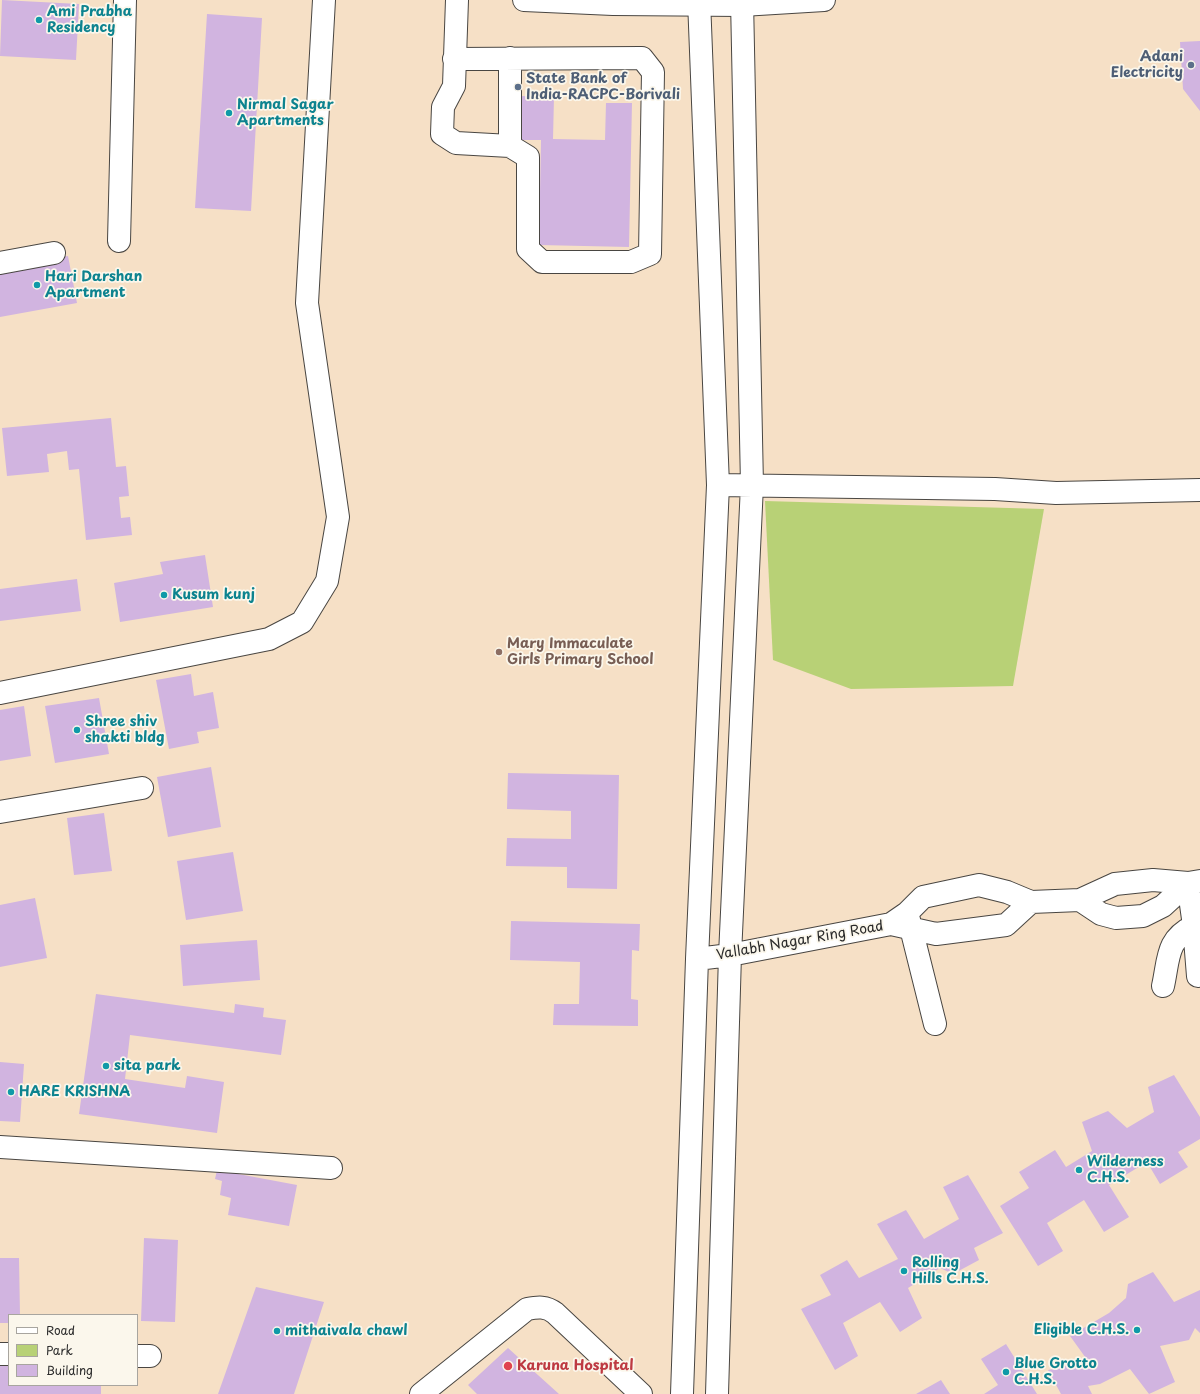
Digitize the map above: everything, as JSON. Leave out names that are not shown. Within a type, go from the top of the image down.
[{"type":"street","points":[[119,241],[124,0]]},
{"type":"street","points":[[0,692],[269,639],[302,622],[327,581],[338,517],[307,303],[324,0]]},
{"type":"street","points":[[454,59],[642,58],[653,72],[650,254],[631,262],[542,262],[528,249],[528,156],[510,146],[456,143],[442,134],[443,107],[454,86],[454,59],[457,0]]},
{"type":"street","points":[[524,0],[699,2],[824,0]]},
{"type":"street","points":[[682,1394],[697,959],[718,485],[699,2]]},
{"type":"street","points":[[717,1394],[730,955],[752,485],[742,2]]},
{"type":"street","points":[[510,58],[510,146]]},
{"type":"street","points":[[0,263],[54,253]]},
{"type":"street","points":[[718,485],[995,489],[1056,493],[1200,490]]},
{"type":"street","points":[[706,741],[740,740]]},
{"type":"street","points":[[0,812],[142,788]]},
{"type":"street","points":[[935,1024],[903,922],[923,897],[979,884],[1007,892],[1031,902],[1080,900],[1115,884],[1153,880],[1194,882]]},
{"type":"street","points":[[1080,900],[1101,914],[1116,918],[1142,916],[1163,906],[1194,882]]},
{"type":"street","points":[[1194,882],[1194,926],[1198,976]]},
{"type":"street","name":"Vallabh Nagar Ring Road","points":[[697,959],[730,955],[903,922],[936,934],[1006,925],[1031,902]]},
{"type":"street","points":[[1163,986],[1172,942],[1182,932],[1194,926]]},
{"type":"street","points":[[0,1147],[331,1168]]},
{"type":"street","points":[[420,1394],[527,1309],[538,1307],[548,1308],[555,1313],[642,1394]]},
{"type":"green space","points":[[765,501],[1044,509],[1013,686],[851,689],[773,660]]},
{"type":"building","name":"Ami Prabha Residency","points":[[2,0],[79,4],[76,60],[0,56]]},
{"type":"building","name":"Nirmal Sagar Apartments","points":[[207,14],[262,18],[251,211],[195,208]]},
{"type":"building","name":"Adani Electricity","points":[[1200,41],[1200,111],[1183,89],[1180,42]]},
{"type":"building","points":[[520,96],[554,97],[553,139],[605,140],[606,103],[632,103],[629,247],[539,245],[541,140],[520,140]]},
{"type":"building","name":"Hari Darshan Apartment","points":[[68,256],[77,303],[0,317],[0,268]]},
{"type":"building","points":[[111,418],[116,467],[126,466],[129,496],[119,497],[121,518],[130,517],[132,535],[86,540],[79,469],[69,470],[67,451],[47,454],[49,472],[7,476],[2,428]]},
{"type":"building","name":"Kusum kunj","points":[[205,555],[213,607],[120,622],[114,583],[163,574],[160,562]]},
{"type":"building","points":[[77,579],[81,611],[0,621],[0,589]]},
{"type":"building","points":[[191,674],[194,696],[213,692],[219,728],[197,732],[199,743],[169,749],[156,680]]},
{"type":"building","name":"Shree shiv shakti bldg","points":[[99,698],[109,754],[55,763],[45,706]]},
{"type":"building","points":[[24,706],[31,756],[0,761],[0,710]]},
{"type":"building","points":[[211,767],[221,827],[168,837],[157,777]]},
{"type":"building","points":[[508,773],[619,775],[617,889],[567,888],[567,867],[506,866],[507,838],[571,839],[571,811],[507,809]]},
{"type":"building","points":[[104,813],[112,871],[74,875],[67,818]]},
{"type":"building","points":[[233,852],[243,911],[186,920],[177,861]]},
{"type":"building","points":[[35,898],[47,958],[0,967],[0,905]]},
{"type":"building","points":[[511,921],[640,924],[639,951],[632,950],[631,999],[638,1000],[638,1026],[553,1025],[554,1004],[579,1004],[580,962],[510,960]]},
{"type":"building","points":[[257,940],[260,980],[183,986],[180,945]]},
{"type":"building","name":"sita park","points":[[96,994],[234,1013],[235,1004],[264,1008],[263,1017],[286,1020],[281,1055],[130,1035],[125,1079],[185,1088],[187,1076],[224,1082],[217,1133],[79,1114]]},
{"type":"building","name":"HARE KRISHNA","points":[[0,1062],[24,1064],[20,1122],[0,1121]]},
{"type":"building","name":"Wilderness C.H.S.","points":[[1174,1075],[1200,1117],[1200,1139],[1178,1152],[1188,1167],[1160,1184],[1147,1162],[1109,1185],[1129,1217],[1104,1232],[1084,1200],[1047,1223],[1063,1251],[1038,1266],[1000,1206],[1029,1188],[1019,1172],[1055,1150],[1066,1167],[1092,1151],[1082,1122],[1108,1111],[1127,1128],[1154,1112],[1148,1087]]},
{"type":"building","points":[[217,1170],[297,1185],[289,1226],[228,1215],[231,1198],[220,1195],[222,1181],[215,1179]]},
{"type":"building","name":"Rolling Hills C.H.S.","points":[[968,1175],[1003,1233],[974,1248],[979,1260],[953,1274],[940,1268],[908,1288],[922,1318],[900,1332],[880,1302],[843,1323],[858,1356],[835,1370],[801,1309],[831,1295],[820,1275],[847,1260],[859,1278],[898,1259],[877,1224],[906,1210],[924,1239],[959,1219],[943,1187]]},
{"type":"building","points":[[144,1238],[178,1240],[175,1322],[141,1321]]},
{"type":"building","points":[[0,1258],[19,1258],[20,1314],[8,1314],[8,1323],[0,1323]]},
{"type":"building","name":"Eligible C.H.S.","points":[[1153,1272],[1174,1302],[1200,1290],[1200,1333],[1195,1328],[1189,1340],[1160,1346],[1175,1382],[1149,1394],[1130,1369],[1100,1384],[1088,1386],[1092,1394],[1061,1394],[1048,1370],[1088,1361],[1070,1336],[1109,1313],[1126,1298],[1128,1284]]},
{"type":"building","name":"mithaivala chawl","points":[[256,1287],[324,1302],[294,1394],[218,1394]]},
{"type":"building","name":"Blue Grotto C.H.S.","points":[[1006,1344],[1037,1394],[984,1394],[998,1385],[981,1359]]},
{"type":"building","name":"Karuna Hospital","points":[[508,1348],[559,1394],[477,1394],[468,1385]]},
{"type":"building","points":[[0,1361],[8,1361],[8,1386],[101,1386],[101,1394],[0,1394]]},
{"type":"building","points":[[941,1380],[950,1394],[916,1394]]},
{"type":"place","name":"Ami Prabha Residency","points":[[39,20]]},
{"type":"place","name":"Adani Electricity","points":[[1191,65]]},
{"type":"place","name":"State Bank of India-RACPC-Borivali","points":[[518,87]]},
{"type":"place","name":"Nirmal Sagar Apartments","points":[[229,113]]},
{"type":"place","name":"Hari Darshan Apartment","points":[[37,285]]},
{"type":"place","name":"Kusum kunj","points":[[164,595]]},
{"type":"place","name":"Mary Immaculate Girls Primary School","points":[[499,652]]},
{"type":"place","name":"Shree shiv shakti bldg","points":[[77,730]]},
{"type":"place","name":"sita park","points":[[106,1066]]},
{"type":"place","name":"HARE KRISHNA","points":[[11,1092]]},
{"type":"place","name":"Wilderness C.H.S.","points":[[1079,1170]]},
{"type":"place","name":"Rolling Hills C.H.S.","points":[[904,1271]]},
{"type":"place","name":"Eligible C.H.S.","points":[[1137,1330]]},
{"type":"place","name":"mithaivala chawl","points":[[277,1331]]},
{"type":"place","name":"Karuna Hospital","points":[[508,1366]]},
{"type":"place","name":"Blue Grotto C.H.S.","points":[[1006,1372]]}]
